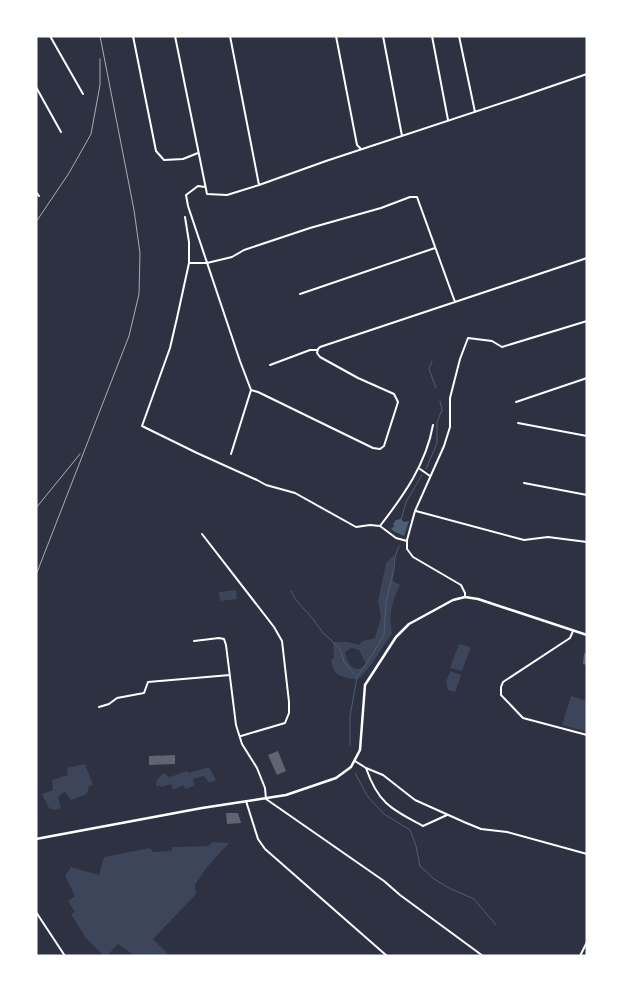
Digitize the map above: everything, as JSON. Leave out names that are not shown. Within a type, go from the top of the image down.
[{"type":"main road","points":[[36,839],[202,808],[286,795],[336,778],[344,773],[355,761],[360,750],[365,685],[396,636],[409,624],[453,600],[465,597],[478,599],[587,635]]},
{"type":"street","points":[[50,36],[83,94]]},
{"type":"street","points":[[133,36],[156,151],[164,160],[183,159],[198,153]]},
{"type":"street","points":[[175,36],[208,194],[227,195],[259,185],[587,74]]},
{"type":"street","points":[[230,36],[259,185]]},
{"type":"street","points":[[336,36],[357,145],[361,149]]},
{"type":"street","points":[[383,36],[402,136]]},
{"type":"street","points":[[432,36],[448,120]]},
{"type":"street","points":[[459,36],[475,112]]},
{"type":"street","points":[[36,87],[61,132]]},
{"type":"street","points":[[206,186],[198,186],[186,195],[188,206],[251,390],[231,454]]},
{"type":"street","points":[[36,192],[39,196]]},
{"type":"street","points":[[188,263],[207,263],[232,257],[244,250],[310,228],[410,197],[418,197],[455,302]]},
{"type":"street","points":[[185,217],[189,242],[188,263],[170,348],[142,426],[266,486],[294,493],[356,527],[370,524],[380,526],[396,538],[407,541]]},
{"type":"street","points":[[300,294],[435,248]]},
{"type":"street","points":[[270,365],[587,258]]},
{"type":"street","points":[[465,597],[461,585],[413,557],[407,550],[407,541],[415,511],[444,446],[450,427],[450,398],[460,359],[468,338],[492,341],[502,347],[587,321]]},
{"type":"street","points":[[251,390],[372,448],[380,449],[384,446],[398,402],[397,397],[320,357],[317,350]]},
{"type":"street","points":[[516,402],[587,378]]},
{"type":"street","points":[[518,423],[587,436]]},
{"type":"street","points":[[380,526],[397,505],[419,468],[429,444],[433,425]]},
{"type":"street","points":[[419,468],[430,476]]},
{"type":"street","points":[[524,483],[587,495]]},
{"type":"street","points":[[415,511],[524,540],[548,537],[587,542]]},
{"type":"street","points":[[202,534],[274,627],[282,641],[289,702],[287,719],[285,723],[240,737]]},
{"type":"street","points":[[573,631],[570,638],[503,682],[500,690],[502,695],[523,718],[587,735]]},
{"type":"street","points":[[194,641],[224,639],[236,726],[242,744],[265,788],[266,799],[384,881],[483,956]]},
{"type":"street","points":[[99,707],[109,704],[116,698],[144,692],[148,682],[230,675]]},
{"type":"street","points":[[355,761],[383,775],[416,800],[481,829],[507,832],[587,854]]},
{"type":"street","points":[[366,768],[372,786],[381,799],[399,814],[423,826],[449,814]]},
{"type":"street","points":[[246,801],[258,839],[265,849],[387,956]]},
{"type":"street","points":[[36,912],[65,956]]},
{"type":"street","points":[[580,956],[587,942]]},
{"type":"shaded area","points":[[401,519],[404,522],[409,521],[404,536],[393,531],[391,528],[394,527],[393,524],[396,520]]},
{"type":"shaded area","points":[[394,555],[393,581],[400,585],[392,609],[392,634],[362,676],[358,679],[343,677],[337,674],[332,664],[331,660],[334,658],[333,642],[348,642],[359,645],[363,641],[375,638],[381,617],[378,601],[386,563]],"holes":[[[351,648],[359,650],[366,664],[355,669],[348,661],[345,652]]]},
{"type":"shaded area","points":[[236,590],[237,599],[220,601],[219,592]]},
{"type":"shaded area","points":[[459,644],[471,647],[462,671],[450,668]]},
{"type":"shaded area","points":[[450,671],[461,675],[455,692],[448,690],[446,682]]},
{"type":"shaded area","points":[[571,696],[587,701],[587,732],[562,725]]},
{"type":"shaded area","points":[[85,764],[93,785],[89,786],[87,794],[71,800],[65,792],[58,798],[61,808],[54,810],[49,808],[42,794],[53,790],[52,780],[68,775],[67,768]]},
{"type":"shaded area","points":[[209,767],[216,780],[209,783],[204,776],[193,779],[194,786],[185,789],[184,785],[173,790],[171,784],[156,787],[157,780],[163,773],[170,777],[187,771],[189,773]]},
{"type":"shaded area","points":[[213,842],[229,843],[207,867],[195,885],[196,894],[153,939],[170,956],[135,956],[118,944],[107,956],[104,956],[85,937],[71,914],[75,912],[68,901],[75,896],[65,876],[71,867],[99,875],[104,857],[150,848],[153,852],[171,851],[173,847],[208,846]]},
{"type":"building","points":[[584,653],[587,654],[587,665],[583,664]]},
{"type":"building","points":[[278,751],[286,771],[277,775],[268,755]]},
{"type":"building","points":[[175,755],[175,764],[149,765],[149,756]]},
{"type":"building","points":[[226,813],[238,813],[241,823],[227,824]]},
{"type":"waterway","points":[[432,361],[429,369],[436,388]]},
{"type":"waterway","points":[[426,469],[437,443],[437,422],[442,410],[440,401]]},
{"type":"waterway","points":[[401,520],[406,502],[422,475]]},
{"type":"waterway","points":[[350,745],[350,716],[357,677],[384,635],[386,602],[399,546]]},
{"type":"waterway","points":[[291,591],[323,633],[340,649],[344,662],[356,676]]},
{"type":"waterway","points":[[355,773],[368,797],[384,814],[410,830],[420,866],[434,879],[474,899],[496,925]]},
{"type":"railway","points":[[36,575],[129,336],[139,294],[140,253],[134,210],[100,36]]},
{"type":"railway","points":[[36,222],[69,173],[91,134],[100,85],[100,59]]},
{"type":"railway","points":[[36,508],[80,454]]}]
